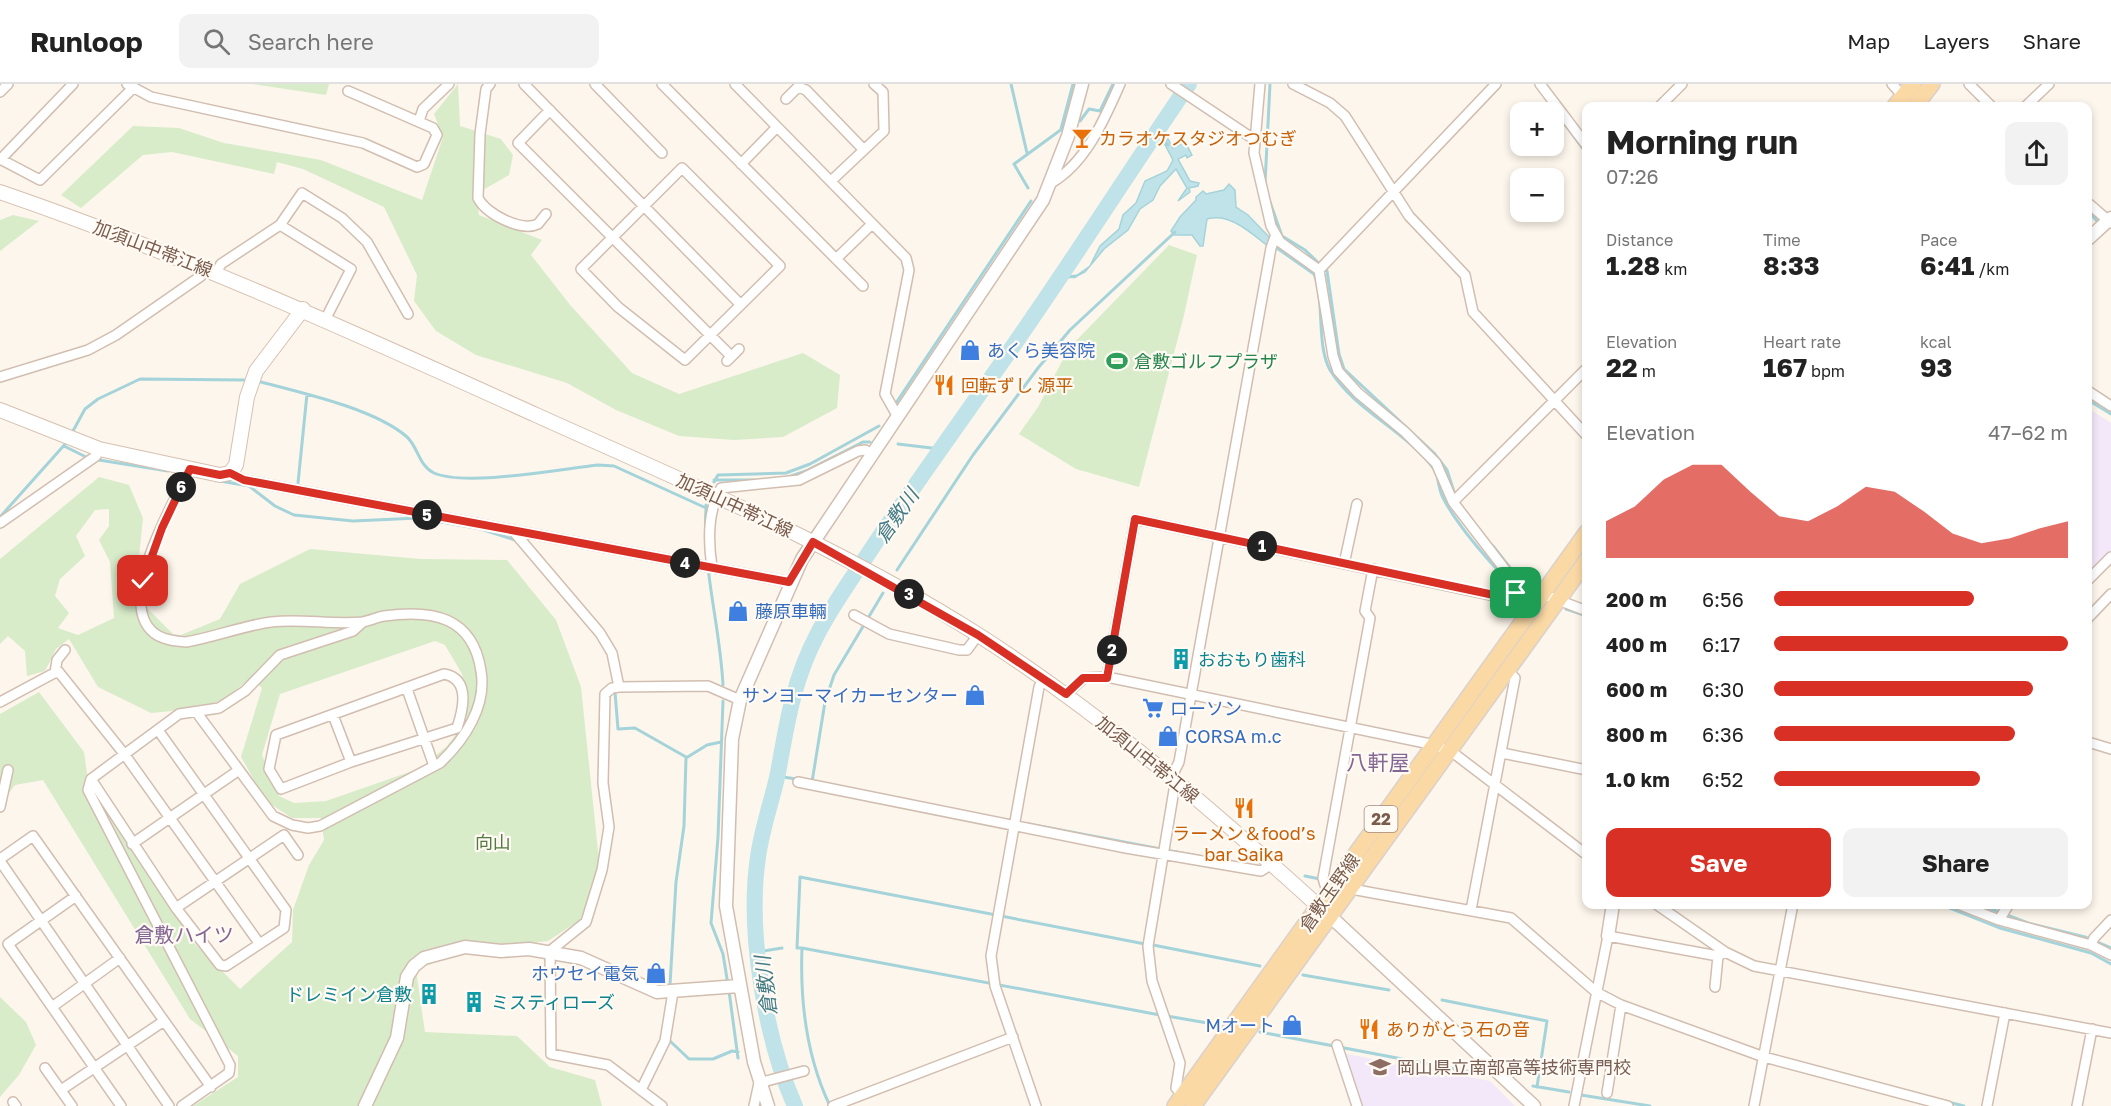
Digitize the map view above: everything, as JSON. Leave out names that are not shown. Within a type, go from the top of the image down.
[{"type":"main road","points":[[1918,102],[1932,84]]},
{"type":"main road","name":"加須山中帯江線","points":[[0,192],[210,270],[303,309],[717,496],[876,575],[978,635],[1066,694],[1175,779],[1324,911]]},
{"type":"main road","points":[[0,410],[99,449],[220,475],[230,473],[236,465],[247,397],[256,371],[303,309]]},
{"type":"main road","name":"倉敷玉野線","points":[[1324,911],[1350,885],[1442,748],[1507,672],[1582,541]]},
{"type":"main road","name":"倉敷玉野線","points":[[1188,1104],[1550,597],[1582,565]]},
{"type":"street","points":[[73,84],[0,160],[40,180],[130,86],[151,97],[363,143],[417,167],[424,164],[437,135],[433,128],[348,90]]},
{"type":"street","points":[[490,84],[486,89],[480,134],[478,198],[496,217],[529,226],[538,224],[546,214]]},
{"type":"street","points":[[524,84],[740,304]]},
{"type":"street","points":[[662,84],[862,286]]},
{"type":"street","points":[[735,84],[906,258],[908,264],[885,394],[898,417]]},
{"type":"street","points":[[831,181],[884,131],[883,92],[874,84]]},
{"type":"street","points":[[768,1106],[763,1082],[732,987],[726,906],[732,739],[740,700],[789,582],[813,542],[1032,219],[1051,183],[1068,136],[1082,84]]},
{"type":"street","points":[[1051,183],[1067,174],[1081,157],[1120,84]]},
{"type":"street","points":[[1172,84],[1255,141]]},
{"type":"street","points":[[1188,1104],[1175,1083],[1180,1072],[1180,1063],[1152,981],[1148,946],[1175,779],[1273,243],[1257,168],[1255,141],[1260,84]]},
{"type":"street","points":[[1293,84],[1330,103],[1345,116],[1415,223],[1465,275],[1473,312],[1582,431]]},
{"type":"street","points":[[1322,268],[1496,84]]},
{"type":"street","points":[[1540,84],[1582,139]]},
{"type":"street","points":[[1664,102],[1682,84]]},
{"type":"street","points":[[1892,84],[1904,95]]},
{"type":"street","points":[[1969,84],[1987,102]]},
{"type":"street","points":[[2030,102],[2049,84]]},
{"type":"street","points":[[419,121],[423,109],[445,85]]},
{"type":"street","points":[[601,86],[662,153]]},
{"type":"street","points":[[786,99],[798,87],[809,87],[864,150]]},
{"type":"street","points":[[549,110],[518,143],[709,335],[729,359],[739,349]]},
{"type":"street","points":[[741,164],[777,127]]},
{"type":"street","points":[[682,168],[780,266],[684,360],[618,307],[582,269],[612,238],[682,168]]},
{"type":"street","points":[[0,377],[88,350],[116,335],[280,225],[302,193],[342,218],[367,242],[408,314]]},
{"type":"street","points":[[2092,206],[2110,221],[2092,236]]},
{"type":"street","points":[[836,259],[872,224]]},
{"type":"street","points":[[280,225],[351,269],[325,320]]},
{"type":"street","points":[[1273,243],[1322,268]]},
{"type":"street","points":[[1322,268],[1333,356],[1338,371],[1358,393],[1405,432],[1436,463],[1456,500],[1519,589],[1550,597],[1582,609]]},
{"type":"street","points":[[1456,500],[1582,373]]},
{"type":"street","points":[[2092,393],[2111,406]]},
{"type":"street","points":[[0,523],[96,456],[99,449]]},
{"type":"street","points":[[708,567],[709,531],[721,488],[799,480],[858,451],[865,450],[872,454]]},
{"type":"street","points":[[190,469],[162,528],[140,596],[142,615],[154,633],[171,640],[186,642],[273,622],[363,622],[385,616],[432,616],[462,628],[474,643],[483,681],[479,706],[452,752],[434,766],[320,826],[308,828],[292,825],[273,816]]},
{"type":"street","points":[[230,473],[244,480],[789,582]]},
{"type":"street","points":[[1344,564],[1357,504]]},
{"type":"street","points":[[1107,678],[1135,519],[1508,598],[1519,589]]},
{"type":"street","points":[[514,532],[600,633],[612,653],[619,687]]},
{"type":"street","points":[[2092,576],[2111,557]]},
{"type":"street","points":[[1325,885],[1323,878],[1370,618],[1365,611],[1373,569]]},
{"type":"street","points":[[2092,614],[2111,594]]},
{"type":"street","points":[[861,619],[889,634],[959,650],[967,650],[978,635]]},
{"type":"street","points":[[182,1106],[211,1088],[229,1073],[230,1065],[88,790],[91,779],[179,714],[219,708],[245,691],[280,655],[353,631],[363,622]]},
{"type":"street","points":[[55,673],[57,660],[65,650]]},
{"type":"street","points":[[0,702],[58,671],[125,755],[169,819],[216,879],[259,943]]},
{"type":"street","points":[[1471,910],[1515,678],[1507,672]]},
{"type":"street","points":[[444,674],[456,680],[462,688],[464,708],[457,728],[351,762],[282,789],[269,769],[276,735],[333,715],[444,674]]},
{"type":"street","points":[[1066,694],[1083,678],[1107,678],[1352,726],[1442,748],[1496,784],[1582,851]]},
{"type":"street","points":[[1036,1106],[994,983],[991,956],[1039,687],[1044,679]]},
{"type":"street","points":[[550,951],[586,922],[599,879],[609,827],[603,783],[605,694],[612,688],[619,687],[708,686],[740,700]]},
{"type":"street","points":[[407,689],[434,766]]},
{"type":"street","points":[[197,713],[273,816],[298,855]]},
{"type":"street","points":[[333,715],[351,762]]},
{"type":"street","points":[[91,779],[176,908],[220,965],[226,966],[284,928],[286,910],[158,730]]},
{"type":"street","points":[[2092,743],[2111,749]]},
{"type":"street","points":[[1502,753],[1582,769]]},
{"type":"street","points":[[0,807],[8,770]]},
{"type":"street","points":[[132,844],[239,770]]},
{"type":"street","points":[[798,782],[1164,850],[1261,871],[1272,864]]},
{"type":"street","points":[[176,908],[284,835]]},
{"type":"street","points":[[169,1106],[0,860],[33,836],[211,1088]]},
{"type":"street","points":[[1350,885],[1365,892],[1467,912],[1471,910],[1518,923],[1596,992],[1621,1005],[1764,1055],[1948,1106]]},
{"type":"street","points":[[76,896],[8,944],[121,1106]]},
{"type":"street","points":[[1574,1106],[1612,909]]},
{"type":"street","points":[[1663,909],[1722,954]]},
{"type":"street","points":[[1754,1106],[1792,909]]},
{"type":"street","points":[[1982,909],[2093,942],[2111,955]]},
{"type":"street","points":[[1324,911],[1534,1106]]},
{"type":"street","points":[[2093,942],[2111,920]]},
{"type":"street","points":[[1608,936],[1722,954],[1754,966],[2111,1033]]},
{"type":"street","points":[[365,1106],[397,1038],[407,977],[414,966],[424,958],[465,947],[501,951],[529,949],[581,958],[646,988],[673,992],[732,987]]},
{"type":"street","points":[[550,951],[551,1054],[602,1062],[662,1106]]},
{"type":"street","points":[[1715,987],[1722,954]]},
{"type":"street","points":[[52,1008],[120,958]]},
{"type":"street","points":[[641,1090],[665,1041],[673,992]]},
{"type":"street","points":[[1607,1093],[1621,1005]]},
{"type":"street","points":[[1987,1106],[2006,1013]]},
{"type":"street","points":[[61,1090],[164,1021]]},
{"type":"street","points":[[2077,1106],[2092,1029]]},
{"type":"street","points":[[833,1106],[1013,1037]]},
{"type":"street","points":[[1337,1047],[1357,1106]]},
{"type":"street","points":[[45,1068],[72,1106]]},
{"type":"street","points":[[763,1082],[802,1072]]},
{"type":"street","points":[[754,1106],[763,1082]]},
{"type":"shaded area","points":[[2092,411],[2111,423],[2111,553],[2092,573]]},
{"type":"shaded area","name":"岡山県立南部高等技術専門校","points":[[1341,1053],[1490,1081],[1515,1106],[1359,1106]]},
{"type":"green space","points":[[252,84],[329,84],[326,95]]},
{"type":"green space","points":[[458,84],[460,126],[501,139],[513,155],[509,175],[476,194],[479,215],[542,240],[531,255],[571,306],[632,373],[679,394],[803,353],[840,375],[837,408],[783,437],[734,440],[679,436],[616,410],[567,383],[476,355],[436,331],[414,301],[417,275],[384,207],[303,169],[277,162],[274,174],[172,152],[143,155],[81,208],[61,195],[133,126],[179,128],[224,143],[321,160],[422,200],[443,137],[434,114]]},
{"type":"green space","points":[[13,215],[39,221],[0,251],[0,220]]},
{"type":"green space","name":"倉敷ゴルフプラザ","points":[[1169,245],[1197,255],[1184,315],[1139,487],[1076,469],[1019,434],[1038,407],[1069,348]]},
{"type":"green space","name":"向山","points":[[99,477],[129,485],[143,518],[135,596],[176,637],[220,619],[240,584],[310,549],[420,559],[507,560],[556,620],[581,687],[600,870],[580,920],[548,941],[464,951],[416,970],[425,1032],[517,1036],[550,1067],[595,1080],[602,1106],[193,1106],[238,1077],[238,1056],[190,1019],[43,780],[15,785],[0,805],[0,714],[39,692],[84,752],[87,773],[95,791],[195,944],[240,989],[292,942],[293,910],[309,865],[324,840],[321,818],[292,818],[266,801],[241,757],[262,688],[250,678],[224,700],[193,709],[151,713],[98,687],[69,639],[56,649],[45,671],[27,676],[25,651],[8,636],[0,644],[0,559]],"holes":[[[109,509],[109,526],[99,540],[110,562],[114,618],[78,635],[58,628],[69,613],[55,596],[60,579],[85,556],[76,536],[95,510]],[[435,641],[445,645],[462,674],[466,703],[461,727],[447,746],[421,768],[326,801],[294,803],[279,796],[262,755],[280,694]]]},
{"type":"green space","points":[[0,997],[26,1022],[36,1045],[19,1075],[0,1097]]},
{"type":"water","points":[[1168,139],[1173,148],[1185,142],[1192,155],[1178,159],[1190,181],[1199,183],[1198,186],[1189,188],[1190,192],[1178,201],[1187,188],[1176,169],[1160,186],[1153,200],[1140,209],[1128,230],[1104,249],[1090,266],[1100,246],[1119,229],[1123,215],[1136,203],[1145,181],[1167,171],[1173,160],[1164,143]]},
{"type":"water","points":[[1229,184],[1235,190],[1236,207],[1248,215],[1270,238],[1269,247],[1232,221],[1224,219],[1207,219],[1203,246],[1200,246],[1192,235],[1174,235],[1171,231],[1196,197],[1203,191],[1206,194],[1224,190]]},
{"type":"waterway","points":[[1011,84],[1027,153]]},
{"type":"waterway","points":[[1061,129],[1073,84]]},
{"type":"waterway","points":[[1080,121],[1089,109],[1100,111],[1113,84]]},
{"type":"waterway","name":"倉敷川","points":[[795,1106],[784,1079],[767,1017],[757,950],[755,886],[762,836],[778,773],[792,702],[802,669],[817,635],[845,588],[1026,328],[1189,84]]},
{"type":"waterway","points":[[1265,184],[1270,84]]},
{"type":"waterway","points":[[1564,123],[1582,147]]},
{"type":"waterway","points":[[1028,188],[1014,164],[1062,129]]},
{"type":"waterway","points":[[1156,133],[1168,145]]},
{"type":"waterway","points":[[896,403],[1031,201]]},
{"type":"waterway","points":[[1270,202],[1282,236],[1305,250],[1327,271],[1339,354],[1344,369],[1434,453],[1447,470],[1455,495]]},
{"type":"waterway","points":[[2092,215],[2097,221]]},
{"type":"waterway","points":[[897,570],[973,455],[1038,368],[1070,330],[1175,232]]},
{"type":"waterway","points":[[1274,246],[1314,274],[1319,297],[1323,348],[1330,370],[1340,384],[1366,409],[1409,443],[1434,469]]},
{"type":"waterway","points":[[1060,278],[1076,276]]},
{"type":"waterway","points":[[73,431],[85,409],[98,399],[140,379],[244,380]]},
{"type":"waterway","points":[[261,382],[338,403],[377,418],[407,437],[425,466],[434,473],[449,477],[490,478],[598,465],[614,466],[706,508],[706,505]]},
{"type":"waterway","points":[[298,483],[307,394]]},
{"type":"waterway","points":[[2092,402],[2111,414]]},
{"type":"waterway","points":[[714,482],[718,475],[786,473],[810,464],[879,426]]},
{"type":"waterway","points":[[0,517],[67,442]]},
{"type":"waterway","points":[[788,477],[806,471],[863,442],[870,442]]},
{"type":"waterway","points":[[898,444],[940,449]]},
{"type":"waterway","points":[[64,446],[86,457]]},
{"type":"waterway","points":[[99,460],[168,471]]},
{"type":"waterway","points":[[1437,475],[1441,493],[1455,518],[1494,566],[1519,590],[1529,596]]},
{"type":"waterway","points":[[714,480],[754,480]]},
{"type":"waterway","points":[[220,481],[249,486],[275,506],[294,515],[353,521],[419,518],[481,529],[515,540]]},
{"type":"waterway","points":[[706,508],[705,530],[709,575],[723,685]]},
{"type":"waterway","points":[[1493,546],[1515,574]]},
{"type":"waterway","points":[[812,782],[825,702],[834,675],[883,593]]},
{"type":"waterway","points":[[1566,609],[1582,614]]},
{"type":"waterway","points":[[615,692],[618,729],[635,728],[686,757]]},
{"type":"waterway","points":[[723,701],[718,837],[711,923],[723,954],[728,985]]},
{"type":"waterway","points":[[670,985],[676,882],[684,826],[686,758],[707,745],[721,742]]},
{"type":"waterway","points":[[777,776],[796,779]]},
{"type":"waterway","points":[[1029,824],[1203,857]]},
{"type":"waterway","points":[[1305,876],[1320,879]]},
{"type":"waterway","points":[[830,1106],[816,1069],[804,1009],[802,948],[797,948],[800,877],[1145,944]]},
{"type":"waterway","points":[[1952,909],[2000,928],[2091,953],[2111,964]]},
{"type":"waterway","points":[[1991,909],[2028,923],[2085,937],[2111,948]]},
{"type":"waterway","points":[[1153,945],[1260,966]]},
{"type":"waterway","points":[[758,952],[782,948]]},
{"type":"waterway","points":[[802,948],[1160,1015]]},
{"type":"waterway","points":[[1303,975],[1389,990]]},
{"type":"waterway","points":[[729,991],[738,1058]]},
{"type":"waterway","points":[[1442,1000],[1547,1021],[1537,1087]]},
{"type":"waterway","points":[[1159,1015],[1165,1032]]},
{"type":"waterway","points":[[1167,1016],[1219,1025]]},
{"type":"waterway","points":[[1260,1032],[1481,1074]]},
{"type":"waterway","points":[[670,1041],[689,1059],[713,1059],[732,1051],[738,1052]]},
{"type":"waterway","points":[[1533,1086],[1569,1092]]},
{"type":"waterway","points":[[1581,1095],[1650,1106]]},
{"type":"waterway","points":[[1948,1102],[1964,1106]]},
{"type":"place","name":"カラオケスタジオつむぎ","points":[[1082,138]]},
{"type":"place","name":"あくら美容院","points":[[970,350]]},
{"type":"place","name":"倉敷ゴルフプラザ","points":[[1117,361]]},
{"type":"place","name":"回転ずし 源平","points":[[944,385]]},
{"type":"place","name":"藤原車輛","points":[[738,611]]},
{"type":"place","name":"おおもり歯科","points":[[1181,659]]},
{"type":"place","name":"サンヨーマイカーセンター","points":[[975,695]]},
{"type":"place","name":"ローソン","points":[[1153,708]]},
{"type":"place","name":"CORSA m.c","points":[[1168,736]]},
{"type":"place","name":"ラーメン＆food’s bar Saika","points":[[1244,808]]},
{"type":"place","name":"ホウセイ電気","points":[[656,973]]},
{"type":"place","name":"ドレミイン倉敷","points":[[429,994]]},
{"type":"place","name":"ミスティローズ","points":[[474,1002]]},
{"type":"place","name":"Mオート","points":[[1292,1025]]},
{"type":"place","name":"ありがとう石の音","points":[[1369,1029]]},
{"type":"place","name":"岡山県立南部高等技術専門校","points":[[1380,1067]]},
{"type":"district","name":"八軒屋","points":[[1378,762]]},
{"type":"district","name":"倉敷ハイツ","points":[[184,934]]},
{"type":"route","points":[[143,581],[162,528],[190,469],[220,475],[230,473],[244,480],[789,582],[813,542],[876,575],[978,635],[1066,694],[1080,680],[1088,676],[1107,678],[1135,519],[1508,598],[1516,593]]}]
